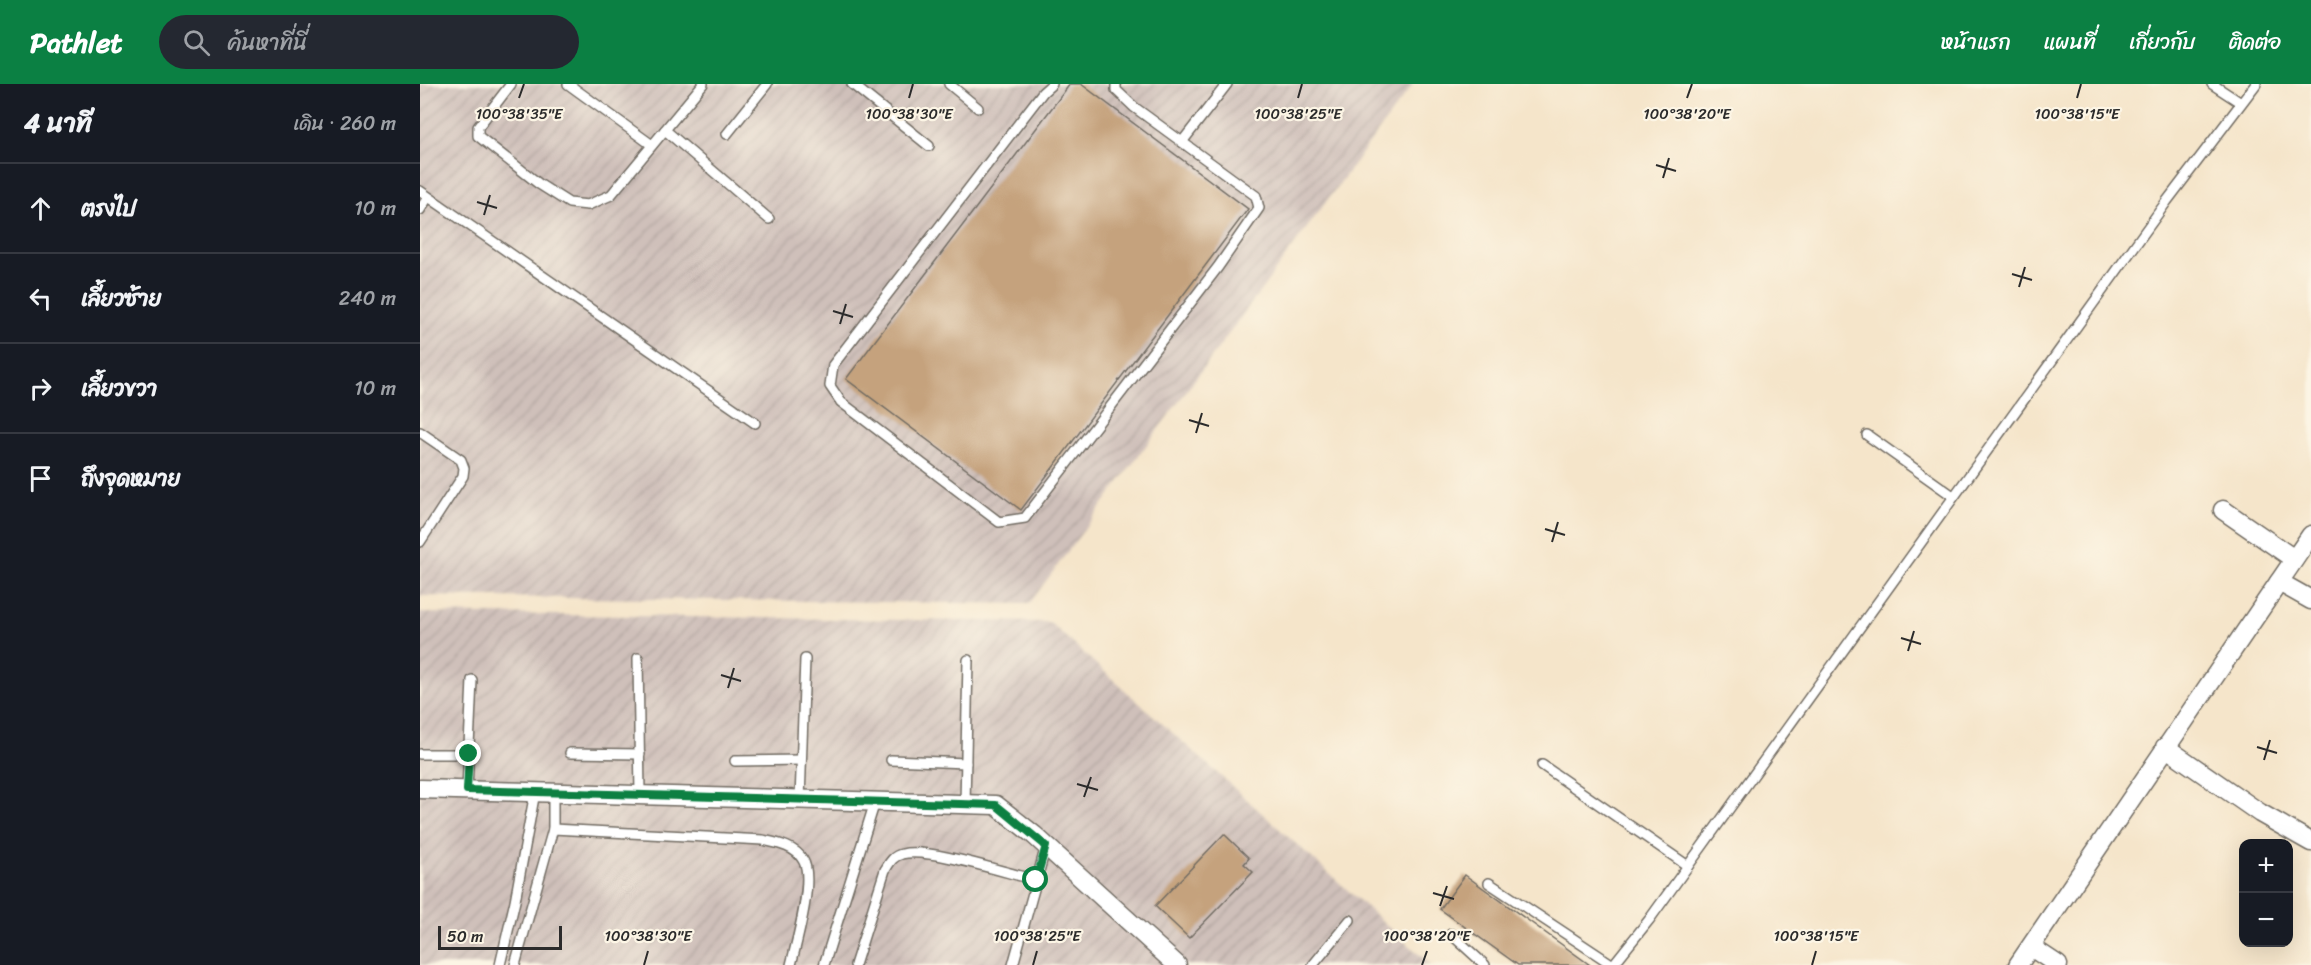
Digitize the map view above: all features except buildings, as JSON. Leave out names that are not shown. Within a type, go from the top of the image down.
[{"type":"street","points":[[2223,510],[2294,559]]},
{"type":"street","points":[[2019,965],[2311,535]]},
{"type":"street","points":[[2279,582],[2311,600]]},
{"type":"street","points":[[2165,747],[2260,813],[2311,842]]},
{"type":"street","points":[[420,789],[996,805],[1046,846],[1177,965]]},
{"type":"street","points":[[2031,947],[2058,965]]},
{"type":"lane","points":[[511,84],[478,127],[478,136],[539,184],[569,203],[588,205],[611,195],[703,84]]},
{"type":"lane","points":[[568,84],[652,145]]},
{"type":"lane","points":[[726,134],[767,84]]},
{"type":"lane","points":[[852,84],[930,146]]},
{"type":"lane","points":[[949,84],[978,108]]},
{"type":"lane","points":[[1052,84],[1043,92],[833,365],[830,386],[841,402],[999,522],[1025,518],[1218,267],[1259,208],[1256,196],[1134,107],[1116,90],[1116,84]]},
{"type":"lane","points":[[1182,142],[1227,84]]},
{"type":"lane","points":[[2212,84],[2241,104]]},
{"type":"lane","points":[[1489,882],[1613,965],[1649,920],[2167,201],[2256,84]]},
{"type":"lane","points":[[665,130],[769,219]]},
{"type":"lane","points":[[420,210],[424,194],[755,423]]},
{"type":"lane","points":[[420,432],[461,460],[464,468],[462,476],[420,542]]},
{"type":"lane","points":[[1867,435],[1953,496]]},
{"type":"lane","points":[[638,658],[640,795]]},
{"type":"lane","points":[[800,800],[805,659]]},
{"type":"lane","points":[[965,804],[968,660]]},
{"type":"lane","points":[[467,790],[472,680]]},
{"type":"lane","points":[[570,753],[640,754]]},
{"type":"lane","points":[[420,754],[469,754]]},
{"type":"lane","points":[[735,761],[801,760]]},
{"type":"lane","points":[[891,760],[966,763]]},
{"type":"lane","points":[[1542,765],[1688,866]]},
{"type":"lane","points":[[515,965],[553,829],[544,792]]},
{"type":"lane","points":[[500,965],[544,792]]},
{"type":"lane","points":[[824,965],[875,802]]},
{"type":"lane","points":[[553,829],[763,840],[786,845],[803,860],[807,875],[802,924],[791,965]]},
{"type":"lane","points":[[1013,965],[1046,846]]},
{"type":"lane","points":[[855,965],[885,870],[892,858],[902,854],[925,853],[1036,880]]},
{"type":"lane","points":[[1313,965],[1350,920]]},
{"type":"lane","points":[[1451,934],[1485,965]]},
{"type":"shaded area","points":[[420,84],[1413,84],[1029,604],[420,596]]},
{"type":"shaded area","points":[[420,613],[1049,622],[1431,965],[420,965]]},
{"type":"route","points":[[469,754],[467,790],[996,805],[1046,846],[1036,880]]}]
